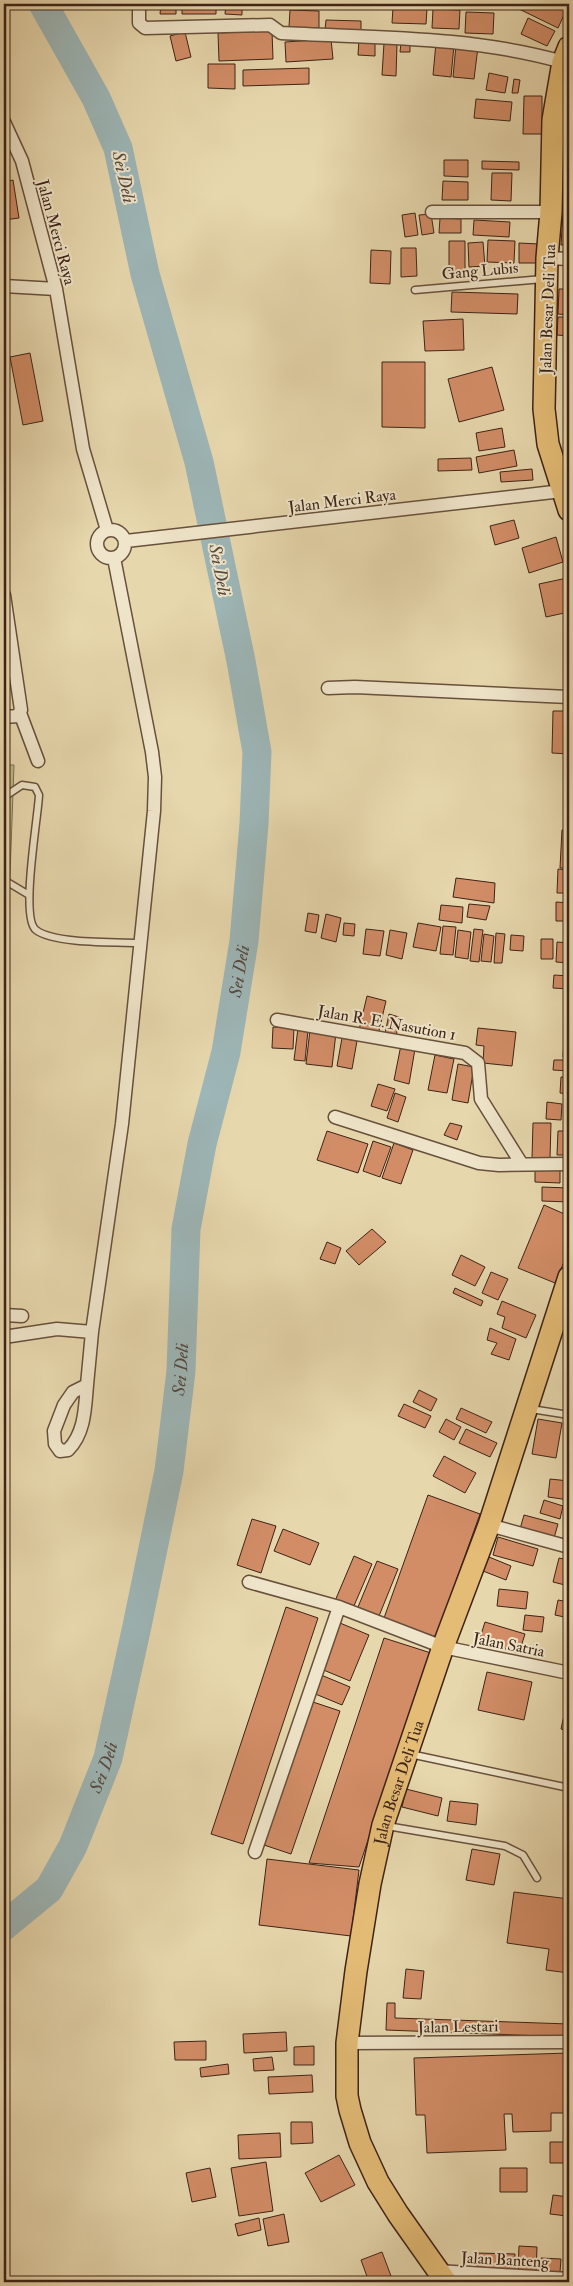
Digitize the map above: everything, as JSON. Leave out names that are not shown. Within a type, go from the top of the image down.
[{"type":"main road","name":"Jalan Besar Deli Tua","points":[[566,55],[547,268],[544,427],[567,502]]},
{"type":"main road","name":"Jalan Besar Deli Tua","points":[[442,2277],[378,2182],[360,2143],[347,2096],[347,2043],[370,1884],[383,1825],[443,1647],[489,1525],[569,1277]]},
{"type":"street","points":[[139,4],[139,24],[144,28],[270,25],[281,33],[427,41],[566,55]]},
{"type":"street","name":"Jalan Merci Raya","points":[[4,122],[22,161],[56,289],[83,449],[107,530]]},
{"type":"street","points":[[432,212],[551,212]]},
{"type":"street","points":[[547,268],[569,259]]},
{"type":"street","points":[[4,286],[56,289]]},
{"type":"street","name":"Jalan Merci Raya","points":[[126,541],[265,526],[567,502]]},
{"type":"street","points":[[107,530],[118,531],[126,541],[124,550],[114,558],[104,556],[97,548],[98,537],[107,530]]},
{"type":"street","points":[[87,1385],[73,1392],[64,1405],[54,1431],[55,1444],[60,1451],[68,1450],[77,1441],[81,1429],[87,1385],[92,1332],[120,1134],[154,811],[155,777],[114,558]]},
{"type":"street","points":[[4,595],[20,713],[38,761]]},
{"type":"street","points":[[328,688],[355,687],[569,697]]},
{"type":"street","points":[[4,717],[14,718],[20,713]]},
{"type":"street","name":"Jalan R. E. Nasution 1","points":[[277,1020],[465,1053],[478,1063],[481,1099],[521,1163]]},
{"type":"street","points":[[334,1117],[479,1163],[499,1165],[521,1163],[569,1164]]},
{"type":"street","points":[[4,1315],[22,1316]]},
{"type":"street","points":[[4,1337],[57,1329],[92,1332]]},
{"type":"street","points":[[489,1525],[569,1547]]},
{"type":"street","name":"Jalan Satria","points":[[248,1582],[339,1607],[443,1647],[569,1673]]},
{"type":"street","points":[[255,1852],[339,1607]]},
{"type":"street","name":"Jalan Lestari","points":[[347,2043],[569,2042]]},
{"type":"street","name":"Jalan Banteng","points":[[442,2277],[569,2279]]},
{"type":"lane","name":"Gang Lubis","points":[[415,290],[520,280],[547,268]]},
{"type":"lane","points":[[4,797],[22,785],[35,787],[39,795],[29,895],[30,923],[34,929],[52,937],[103,943],[141,943]]},
{"type":"lane","points":[[4,880],[29,895]]},
{"type":"lane","points":[[527,1409],[569,1415]]},
{"type":"lane","points":[[408,1753],[569,1788]]},
{"type":"lane","points":[[383,1825],[505,1846],[523,1855],[537,1878]]},
{"type":"green space","points":[[4,765],[14,765],[4,1041]]},
{"type":"building","points":[[161,4],[176,4],[176,14],[160,14]]},
{"type":"building","points":[[182,4],[216,4],[216,14],[182,14]]},
{"type":"building","points":[[226,4],[242,4],[242,15],[225,14]]},
{"type":"building","points":[[522,4],[569,4],[558,28],[519,9]]},
{"type":"building","points":[[393,8],[427,9],[426,24],[392,23]]},
{"type":"building","points":[[433,9],[460,10],[459,29],[432,28]]},
{"type":"building","points":[[290,10],[319,11],[319,28],[289,27]]},
{"type":"building","points":[[466,12],[494,13],[493,34],[465,33]]},
{"type":"building","points":[[528,18],[555,31],[547,46],[521,34]]},
{"type":"building","points":[[326,20],[361,21],[361,32],[325,30]]},
{"type":"building","points":[[272,31],[273,59],[219,61],[218,33]]},
{"type":"building","points":[[185,32],[191,57],[176,61],[170,36]]},
{"type":"building","points":[[331,39],[333,59],[286,62],[285,42]]},
{"type":"building","points":[[359,39],[375,40],[375,56],[358,55]]},
{"type":"building","points":[[384,43],[397,44],[396,76],[382,75]]},
{"type":"building","points":[[401,43],[410,43],[410,52],[400,52]]},
{"type":"building","points":[[436,43],[454,45],[451,77],[433,75]]},
{"type":"building","points":[[456,45],[478,47],[474,79],[453,77]]},
{"type":"building","points":[[208,64],[235,64],[235,89],[208,88]]},
{"type":"building","points":[[309,68],[309,84],[243,86],[243,70]]},
{"type":"building","points":[[489,73],[508,77],[505,93],[486,90]]},
{"type":"building","points":[[514,79],[520,80],[518,93],[512,93]]},
{"type":"building","points":[[524,96],[542,96],[542,134],[523,134]]},
{"type":"building","points":[[476,99],[512,102],[510,121],[474,118]]},
{"type":"building","points":[[444,160],[468,160],[468,177],[444,176]]},
{"type":"building","points":[[482,161],[519,162],[519,170],[482,169]]},
{"type":"building","points":[[492,173],[512,173],[511,201],[491,200]]},
{"type":"building","points":[[13,180],[19,218],[4,220],[4,182]]},
{"type":"building","points":[[443,181],[468,182],[468,200],[442,200]]},
{"type":"building","points":[[564,190],[569,190],[569,210],[563,209]]},
{"type":"building","points":[[415,213],[418,235],[405,237],[402,215]]},
{"type":"building","points":[[563,213],[569,214],[569,245],[561,245]]},
{"type":"building","points":[[431,214],[434,233],[422,235],[419,215]]},
{"type":"building","points":[[440,218],[461,219],[461,233],[439,233]]},
{"type":"building","points":[[474,220],[510,222],[509,237],[473,235]]},
{"type":"building","points":[[488,240],[515,241],[514,263],[487,262]]},
{"type":"building","points":[[449,241],[465,241],[465,271],[449,271]]},
{"type":"building","points":[[483,242],[485,266],[469,267],[468,243]]},
{"type":"building","points":[[519,243],[539,244],[538,263],[519,263]]},
{"type":"building","points":[[401,248],[416,248],[417,276],[401,277]]},
{"type":"building","points":[[371,250],[391,251],[390,284],[370,283]]},
{"type":"building","points":[[559,289],[569,289],[569,315],[558,314]]},
{"type":"building","points":[[452,292],[518,294],[517,314],[451,312]]},
{"type":"building","points":[[558,317],[569,317],[569,336],[557,335]]},
{"type":"building","points":[[463,319],[464,350],[425,351],[423,321]]},
{"type":"building","points":[[30,353],[43,421],[23,425],[10,357]]},
{"type":"building","points":[[382,362],[425,362],[425,428],[382,427]]},
{"type":"building","points":[[492,367],[504,410],[459,422],[448,379]]},
{"type":"building","points":[[502,428],[505,447],[479,451],[476,433]]},
{"type":"building","points":[[514,450],[517,466],[479,473],[476,457]]},
{"type":"building","points":[[471,458],[472,470],[438,471],[438,459]]},
{"type":"building","points":[[532,469],[533,480],[501,482],[500,472]]},
{"type":"building","points":[[514,520],[519,538],[495,545],[490,526]]},
{"type":"building","points":[[556,537],[563,562],[529,573],[522,548]]},
{"type":"building","points":[[567,578],[569,612],[546,617],[539,584]]},
{"type":"building","points":[[553,711],[569,711],[569,754],[552,753]]},
{"type":"building","points":[[562,830],[569,830],[569,868],[560,868]]},
{"type":"building","points":[[558,869],[569,870],[569,893],[557,893]]},
{"type":"building","points":[[456,878],[495,883],[494,903],[453,897]]},
{"type":"building","points":[[556,902],[569,903],[569,921],[556,921]]},
{"type":"building","points":[[469,904],[490,906],[486,920],[467,917]]},
{"type":"building","points":[[441,905],[463,907],[462,923],[439,920]]},
{"type":"building","points":[[308,913],[319,915],[316,933],[305,931]]},
{"type":"building","points":[[326,914],[341,918],[336,942],[321,938]]},
{"type":"building","points":[[344,923],[355,924],[354,936],[343,935]]},
{"type":"building","points":[[418,923],[441,927],[436,951],[413,947]]},
{"type":"building","points":[[443,926],[456,927],[453,955],[440,954]]},
{"type":"building","points":[[366,929],[384,931],[380,956],[363,954]]},
{"type":"building","points":[[474,929],[483,930],[479,962],[470,961]]},
{"type":"building","points":[[390,930],[407,933],[402,959],[386,955]]},
{"type":"building","points":[[458,930],[471,932],[468,959],[455,957]]},
{"type":"building","points":[[496,933],[505,934],[502,963],[494,963]]},
{"type":"building","points":[[484,934],[494,936],[491,962],[481,961]]},
{"type":"building","points":[[511,935],[524,936],[523,951],[510,950]]},
{"type":"building","points":[[541,939],[553,939],[553,959],[541,959]]},
{"type":"building","points":[[557,942],[569,943],[569,963],[556,962]]},
{"type":"building","points":[[554,975],[569,976],[569,989],[553,988]]},
{"type":"building","points":[[367,996],[386,1001],[378,1035],[359,1030]]},
{"type":"building","points":[[389,1014],[399,1017],[396,1038],[385,1034]]},
{"type":"building","points":[[273,1027],[294,1028],[293,1049],[272,1048]]},
{"type":"building","points":[[298,1028],[308,1030],[305,1061],[294,1060]]},
{"type":"building","points":[[478,1028],[516,1032],[512,1066],[483,1063],[484,1046],[476,1045]]},
{"type":"building","points":[[310,1030],[336,1033],[332,1067],[306,1064]]},
{"type":"building","points":[[342,1038],[357,1041],[352,1069],[337,1066]]},
{"type":"building","points":[[564,1040],[569,1040],[569,1057],[563,1057]]},
{"type":"building","points":[[401,1045],[415,1049],[409,1084],[394,1080]]},
{"type":"building","points":[[435,1055],[454,1059],[447,1093],[428,1090]]},
{"type":"building","points":[[554,1060],[569,1060],[569,1071],[553,1070]]},
{"type":"building","points":[[458,1064],[474,1067],[468,1103],[452,1100]]},
{"type":"building","points":[[561,1077],[569,1077],[569,1094],[560,1093]]},
{"type":"building","points":[[378,1084],[395,1089],[387,1111],[371,1106]]},
{"type":"building","points":[[395,1093],[406,1097],[398,1122],[387,1118]]},
{"type":"building","points":[[547,1102],[562,1104],[561,1120],[546,1119]]},
{"type":"building","points":[[450,1123],[462,1126],[457,1140],[444,1135]]},
{"type":"building","points":[[533,1123],[551,1123],[550,1159],[532,1158]]},
{"type":"building","points":[[327,1131],[368,1144],[358,1173],[317,1160]]},
{"type":"building","points":[[558,1131],[569,1131],[569,1155],[557,1155]]},
{"type":"building","points":[[373,1141],[391,1147],[380,1177],[363,1171]]},
{"type":"building","points":[[394,1143],[413,1150],[401,1184],[382,1178]]},
{"type":"building","points":[[535,1169],[560,1170],[560,1183],[535,1182]]},
{"type":"building","points":[[542,1187],[569,1188],[569,1202],[542,1201]]},
{"type":"building","points":[[544,1205],[569,1216],[569,1250],[555,1283],[518,1268]]},
{"type":"building","points":[[372,1229],[386,1242],[359,1265],[346,1251]]},
{"type":"building","points":[[327,1242],[341,1248],[335,1264],[320,1259]]},
{"type":"building","points":[[461,1255],[485,1267],[475,1286],[452,1275]]},
{"type":"building","points":[[491,1272],[508,1279],[498,1300],[482,1293]]},
{"type":"building","points":[[455,1288],[483,1301],[481,1306],[453,1293]]},
{"type":"building","points":[[502,1301],[536,1315],[526,1338],[502,1328],[505,1317],[497,1314]]},
{"type":"building","points":[[490,1328],[516,1339],[509,1360],[491,1354],[497,1343],[487,1340]]},
{"type":"building","points":[[419,1390],[437,1399],[431,1411],[413,1402]]},
{"type":"building","points":[[404,1404],[431,1416],[425,1428],[398,1416]]},
{"type":"building","points":[[461,1408],[492,1422],[486,1433],[456,1419]]},
{"type":"building","points":[[446,1419],[461,1427],[454,1440],[439,1432]]},
{"type":"building","points":[[538,1419],[562,1423],[556,1458],[532,1454]]},
{"type":"building","points":[[466,1429],[497,1443],[490,1457],[459,1443]]},
{"type":"building","points":[[444,1456],[476,1473],[465,1493],[433,1476]]},
{"type":"building","points":[[550,1479],[569,1481],[569,1500],[548,1497]]},
{"type":"building","points":[[428,1495],[480,1514],[436,1637],[384,1618]]},
{"type":"building","points":[[544,1500],[563,1506],[560,1519],[540,1513]]},
{"type":"building","points":[[524,1515],[558,1524],[554,1538],[520,1529]]},
{"type":"building","points":[[252,1519],[276,1526],[261,1573],[237,1565]]},
{"type":"building","points":[[283,1529],[319,1543],[310,1565],[274,1551]]},
{"type":"building","points":[[498,1537],[538,1549],[533,1566],[493,1555]]},
{"type":"building","points":[[354,1556],[372,1564],[353,1608],[335,1601]]},
{"type":"building","points":[[489,1557],[511,1566],[506,1580],[483,1571]]},
{"type":"building","points":[[559,1558],[569,1560],[569,1586],[553,1582]]},
{"type":"building","points":[[377,1561],[398,1569],[379,1616],[358,1607]]},
{"type":"building","points":[[499,1589],[528,1592],[526,1609],[497,1606]]},
{"type":"building","points":[[558,1600],[569,1602],[569,1618],[555,1615]]},
{"type":"building","points":[[286,1607],[318,1618],[243,1844],[211,1834]]},
{"type":"building","points":[[525,1615],[544,1617],[542,1632],[523,1630]]},
{"type":"building","points":[[485,1622],[525,1634],[519,1653],[479,1641]]},
{"type":"building","points":[[340,1623],[369,1635],[350,1681],[321,1669]]},
{"type":"building","points":[[384,1638],[431,1653],[359,1867],[309,1863]]},
{"type":"building","points":[[569,1644],[569,1667],[564,1666]]},
{"type":"building","points":[[487,1672],[532,1682],[524,1720],[478,1710]]},
{"type":"building","points":[[321,1675],[350,1687],[342,1705],[313,1693]]},
{"type":"building","points":[[569,1692],[569,1731],[561,1729]]},
{"type":"building","points":[[310,1701],[340,1711],[291,1854],[261,1844]]},
{"type":"building","points":[[406,1789],[442,1798],[438,1816],[402,1807]]},
{"type":"building","points":[[450,1801],[478,1804],[476,1825],[447,1821]]},
{"type":"building","points":[[472,1849],[500,1854],[494,1885],[466,1880]]},
{"type":"building","points":[[267,1859],[359,1870],[351,1936],[259,1925]]},
{"type":"building","points":[[514,1892],[569,1899],[569,1973],[546,1970],[549,1949],[507,1943]]},
{"type":"building","points":[[406,1969],[424,1971],[421,1999],[403,1998]]},
{"type":"building","points":[[387,2003],[395,2003],[395,2018],[569,2024],[569,2037],[386,2030]]},
{"type":"building","points":[[286,2032],[287,2051],[244,2053],[243,2034]]},
{"type":"building","points":[[206,2041],[206,2060],[175,2060],[174,2042]]},
{"type":"building","points":[[314,2046],[314,2065],[294,2065],[294,2047]]},
{"type":"building","points":[[569,2053],[569,2113],[551,2113],[551,2131],[513,2132],[512,2114],[504,2114],[506,2150],[427,2153],[425,2115],[416,2115],[414,2058]]},
{"type":"building","points":[[272,2057],[274,2070],[254,2071],[253,2059]]},
{"type":"building","points":[[228,2064],[229,2074],[201,2077],[200,2068]]},
{"type":"building","points":[[312,2075],[313,2092],[269,2094],[268,2077]]},
{"type":"building","points":[[291,2122],[312,2122],[313,2143],[291,2144]]},
{"type":"building","points":[[280,2133],[281,2157],[239,2159],[238,2135]]},
{"type":"building","points":[[550,2142],[569,2142],[569,2163],[550,2163]]},
{"type":"building","points":[[339,2155],[355,2185],[321,2202],[305,2173]]},
{"type":"building","points":[[266,2162],[273,2211],[239,2216],[231,2168]]},
{"type":"building","points":[[210,2168],[216,2197],[192,2202],[186,2173]]},
{"type":"building","points":[[500,2168],[527,2168],[527,2192],[500,2192]]},
{"type":"building","points":[[553,2195],[569,2197],[567,2216],[550,2214]]},
{"type":"building","points":[[284,2214],[289,2242],[268,2246],[263,2219]]},
{"type":"building","points":[[259,2218],[261,2230],[238,2236],[235,2224]]},
{"type":"building","points":[[519,2246],[537,2247],[536,2273],[518,2273]]},
{"type":"building","points":[[382,2252],[391,2276],[369,2282],[361,2260]]},
{"type":"building","points":[[477,2253],[515,2254],[515,2271],[477,2270]]},
{"type":"building","points":[[541,2258],[561,2259],[560,2272],[540,2271]]},
{"type":"waterway","name":"Sei Deli","points":[[4,1926],[49,1889],[73,1846],[108,1758],[137,1626],[169,1471],[181,1371],[186,1229],[202,1144],[226,1052],[244,941],[254,824],[257,752],[241,661],[199,462],[145,274],[118,148],[96,98],[43,4]]}]
